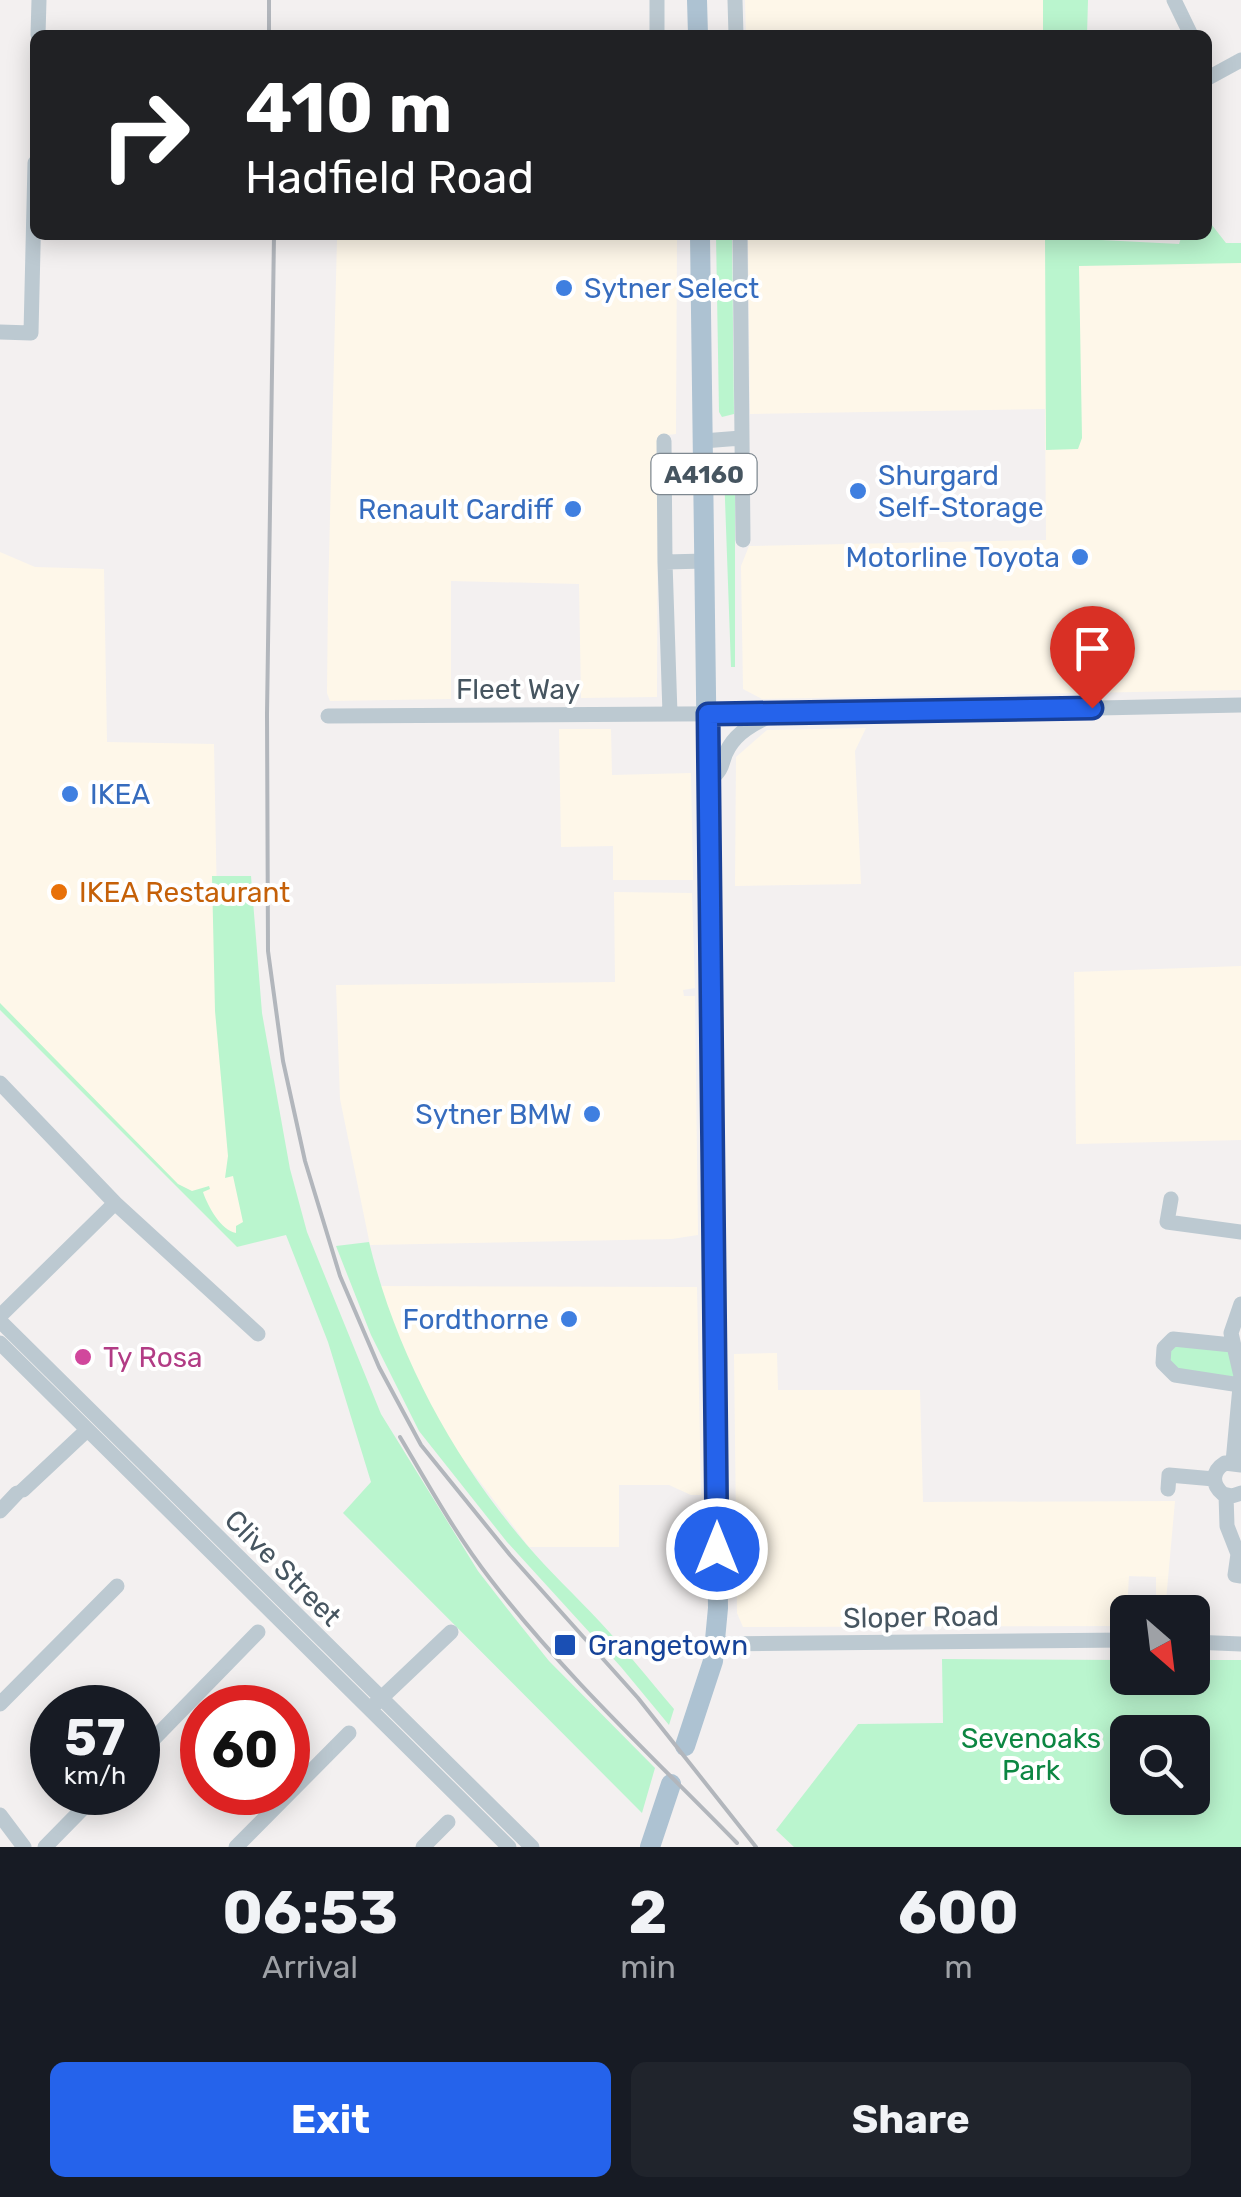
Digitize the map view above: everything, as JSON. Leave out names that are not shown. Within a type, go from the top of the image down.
[{"type":"main road","points":[[697,0],[698,30]]},
{"type":"main road","name":"A4160","points":[[650,1847],[716,1644],[717,1334],[700,240]]},
{"type":"street","points":[[38,30],[39,0]]},
{"type":"street","points":[[657,0],[658,30]]},
{"type":"street","points":[[735,0],[736,30]]},
{"type":"street","points":[[1174,0],[1189,30]]},
{"type":"street","points":[[1212,73],[1241,60]]},
{"type":"street","points":[[0,332],[31,333],[33,240]]},
{"type":"street","points":[[740,240],[744,540]]},
{"type":"street","points":[[703,441],[741,438]]},
{"type":"street","points":[[664,442],[670,714]]},
{"type":"street","points":[[665,562],[706,560]]},
{"type":"street","name":"Fleet Way","points":[[328,716],[1241,705]]},
{"type":"street","points":[[709,781],[722,770],[727,750],[738,736],[776,713]]},
{"type":"street","points":[[0,1082],[115,1203],[258,1334]]},
{"type":"street","points":[[1171,1199],[1168,1222],[1241,1232]]},
{"type":"street","points":[[0,1319],[115,1203]]},
{"type":"street","points":[[1241,1304],[1233,1323],[1232,1345],[1240,1385],[1237,1463],[1220,1466],[1214,1479],[1218,1490],[1234,1494],[1227,1526],[1238,1554],[1235,1575],[1241,1576]]},
{"type":"street","name":"Clive Street","points":[[0,1319],[375,1704],[471,1799],[532,1847]]},
{"type":"street","points":[[1232,1345],[1174,1340],[1164,1348],[1163,1362],[1175,1376],[1240,1385]]},
{"type":"street","name":"Clive Street","points":[[0,1343],[86,1431],[375,1704]]},
{"type":"street","points":[[0,1510],[86,1431]]},
{"type":"street","points":[[1168,1489],[1168,1475],[1214,1479]]},
{"type":"street","points":[[0,1704],[117,1586]]},
{"type":"street","points":[[160,1732],[258,1632]]},
{"type":"street","points":[[375,1704],[451,1632]]},
{"type":"street","name":"Sloper Road","points":[[716,1644],[1110,1640]]},
{"type":"street","points":[[1210,1643],[1241,1644]]},
{"type":"street","points":[[236,1847],[349,1734]]},
{"type":"street","name":"Clive Street","points":[[471,1799],[509,1847]]},
{"type":"street","points":[[0,1815],[24,1847]]},
{"type":"street","points":[[45,1847],[77,1815]]},
{"type":"street","points":[[424,1847],[448,1822]]},
{"type":"shaded area","points":[[745,0],[1044,0],[1044,30],[746,30]]},
{"type":"shaded area","points":[[337,240],[677,240],[676,434],[658,436],[657,697],[581,698],[579,584],[451,581],[451,699],[330,701],[328,597]]},
{"type":"shaded area","points":[[748,240],[1046,240],[1046,256],[1241,254],[1241,690],[762,699],[743,689],[741,566],[749,546],[1046,540],[1045,409],[750,414]]},
{"type":"shaded area","points":[[0,552],[35,567],[104,569],[107,742],[214,744],[217,905],[254,1242],[237,1247],[0,1010]]},
{"type":"shaded area","points":[[866,728],[855,751],[861,884],[735,886],[736,757],[767,730]]},
{"type":"shaded area","points":[[559,729],[611,729],[612,775],[691,773],[693,880],[613,880],[613,846],[561,847]]},
{"type":"shaded area","points":[[614,892],[692,893],[695,988],[683,990],[684,996],[695,996],[698,1235],[672,1239],[370,1245],[340,1099],[336,985],[615,982]]},
{"type":"shaded area","points":[[1241,966],[1241,1140],[1076,1144],[1074,972]]},
{"type":"shaded area","points":[[372,1286],[697,1287],[701,1495],[669,1485],[619,1485],[619,1547],[529,1547],[412,1391]]},
{"type":"shaded area","points":[[777,1353],[778,1390],[920,1390],[923,1502],[1175,1501],[1167,1595],[1156,1595],[1156,1577],[1129,1576],[1128,1595],[1110,1595],[1110,1626],[743,1627],[737,1613],[734,1354]]},
{"type":"green space","points":[[1043,0],[1088,0],[1087,30],[1043,30]]},
{"type":"green space","points":[[1212,225],[1226,243],[1241,243],[1241,263],[1079,266],[1082,438],[1078,449],[1046,450],[1045,240],[1179,244],[1180,240],[1212,240]]},
{"type":"green space","points":[[716,240],[732,240],[734,414],[722,417]]},
{"type":"green space","points":[[729,465],[735,469],[735,667],[731,667],[724,472]]},
{"type":"green space","points":[[212,876],[251,876],[262,1013],[290,1169],[307,1232],[381,1414],[478,1571],[549,1661],[655,1768],[642,1813],[343,1513],[371,1482],[328,1342],[286,1235],[237,1247],[0,1010],[0,1003],[178,1184],[192,1191],[209,1186],[203,1192],[212,1211],[220,1223],[236,1233],[236,1226],[243,1222],[233,1176],[225,1178],[228,1156],[215,1011]]},
{"type":"green space","points":[[369,1242],[380,1283],[411,1363],[451,1439],[526,1544],[610,1633],[674,1709],[669,1725],[507,1542],[419,1431],[371,1335],[336,1246]]},
{"type":"green space","points":[[1168,1343],[1232,1345],[1240,1385],[1175,1375],[1164,1348]]},
{"type":"green space","name":"Sevenoaks Park","points":[[942,1659],[1110,1660],[1110,1695],[1210,1695],[1210,1660],[1241,1660],[1241,1847],[794,1847],[776,1830],[858,1724],[943,1723]]},
{"type":"railway","points":[[269,0],[269,30]]},
{"type":"railway","points":[[274,240],[268,951],[283,1061],[305,1161],[340,1276],[379,1367],[421,1445],[510,1555],[638,1698],[756,1847]]},
{"type":"railway","points":[[400,1437],[466,1546],[519,1615],[610,1715],[737,1843]]},
{"type":"place","name":"Sytner Select","points":[[564,288]]},
{"type":"place","name":"Shurgard Self-Storage","points":[[858,491]]},
{"type":"place","name":"Renault Cardiff","points":[[573,509]]},
{"type":"place","name":"Motorline Toyota","points":[[1080,557]]},
{"type":"place","name":"IKEA","points":[[70,794]]},
{"type":"place","name":"IKEA Restaurant","points":[[59,892]]},
{"type":"place","name":"Sytner BMW","points":[[592,1114]]},
{"type":"place","name":"Fordthorne","points":[[569,1319]]},
{"type":"place","name":"Ty Rosa","points":[[83,1357]]},
{"type":"place","name":"Grangetown","points":[[565,1645]]},
{"type":"route","points":[[717,1549],[708,714],[1092,708]]}]
